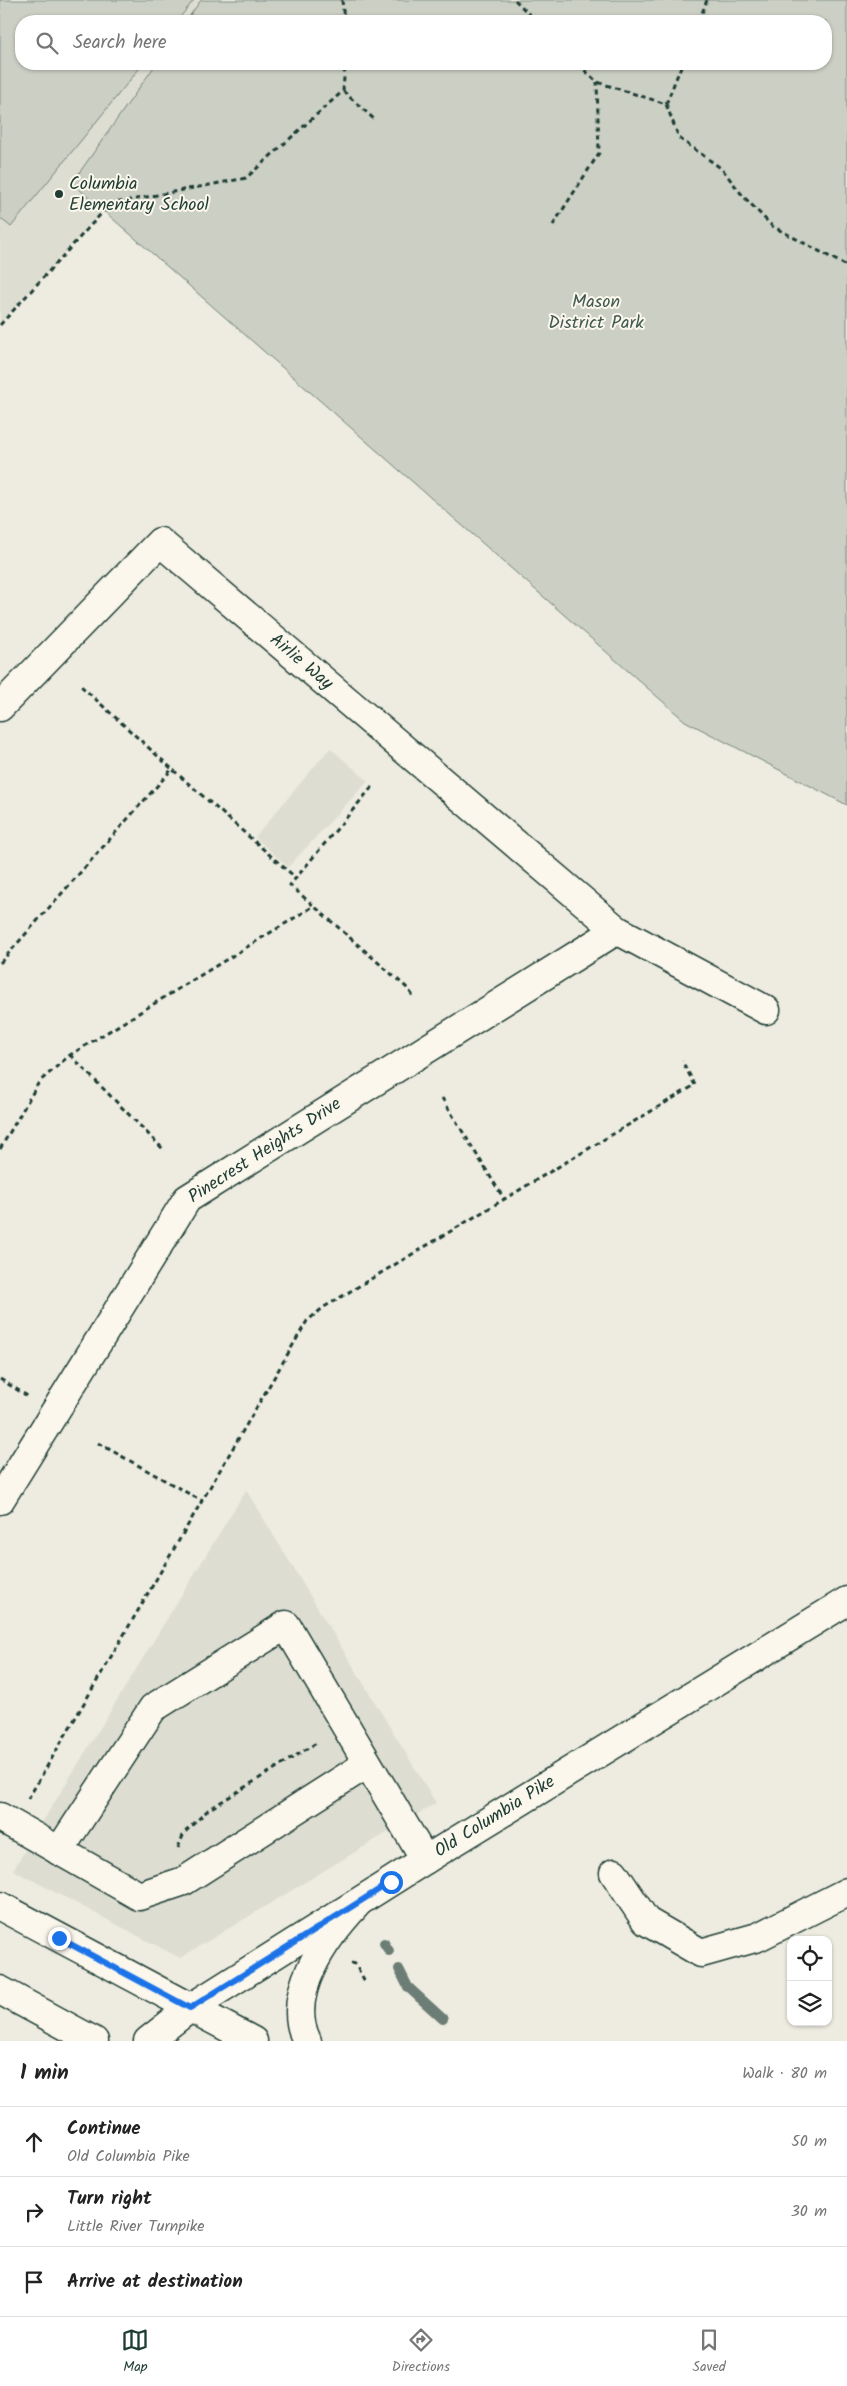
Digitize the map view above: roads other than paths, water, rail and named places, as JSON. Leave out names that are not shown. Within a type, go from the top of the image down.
[{"type":"street","name":"Airlie Way","points":[[0,706],[160,542],[617,930]]},
{"type":"street","points":[[617,930],[766,1010]]},
{"type":"street","name":"Pinecrest Heights Drive","points":[[0,1500],[187,1199],[617,930]]},
{"type":"street","name":"Old Columbia Pike","points":[[148,2041],[190,2008],[425,1860],[847,1601]]},
{"type":"street","points":[[59,1851],[153,1708],[286,1625],[425,1860]]},
{"type":"street","points":[[12,1812],[59,1851],[139,1896],[184,1881],[367,1764]]},
{"type":"street","points":[[614,1873],[646,1921],[701,1953],[758,1937],[847,1892]]},
{"type":"street","points":[[307,2041],[302,2010],[308,1974],[320,1950],[336,1926],[357,1904]]},
{"type":"street","points":[[0,1906],[253,2041]]},
{"type":"street","points":[[0,1990],[94,2041]]},
{"type":"waterway","points":[[384,1943],[389,1951]]},
{"type":"waterway","points":[[399,1969],[408,1987],[443,2019]]},
{"type":"place","name":"Columbia Elementary School","points":[[59,194]]},
{"type":"park label","name":"Mason District Park","points":[[596,312]]}]
